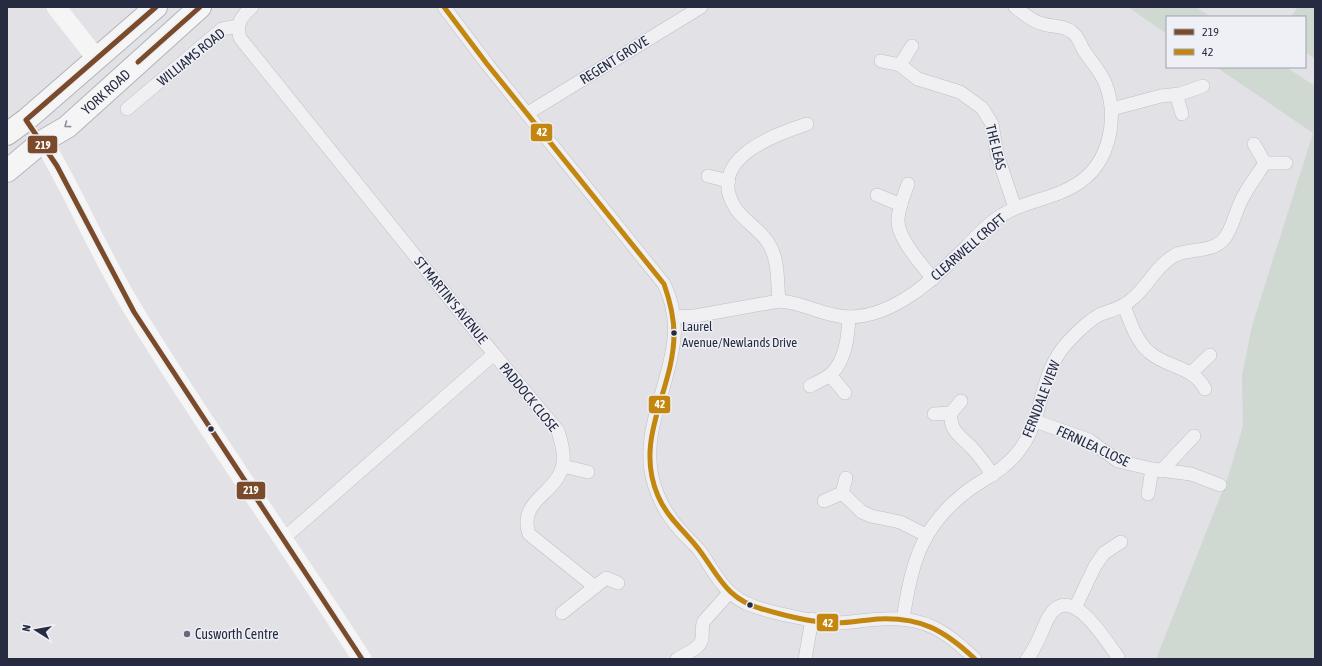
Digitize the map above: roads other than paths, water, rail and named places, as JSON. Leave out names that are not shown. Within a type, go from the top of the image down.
[{"type":"highway","name":"YORK ROAD","points":[[7,134],[26,120],[156,7]]},
{"type":"highway","name":"YORK ROAD","points":[[7,171],[43,141],[66,126],[200,7]]},
{"type":"highway","points":[[98,58],[117,81]]},
{"type":"street","points":[[56,7],[98,58]]},
{"type":"street","name":"WILLIAMS ROAD","points":[[127,109],[222,30],[238,26],[244,14],[252,7]]},
{"type":"street","points":[[446,7],[486,64],[528,113],[664,284],[670,295],[675,317],[673,351],[649,445],[650,463],[654,485],[671,520],[699,550],[729,593],[737,599],[754,607],[835,623],[902,619],[919,622],[938,629],[954,639],[975,659]]},
{"type":"street","name":"REGENT GROVE","points":[[528,113],[701,7]]},
{"type":"street","name":"CLEARWELL CROFT","points":[[675,317],[779,301],[788,301],[816,311],[849,317],[867,315],[897,302],[933,279],[990,224],[1015,208],[1068,190],[1081,181],[1103,158],[1105,152],[1112,109],[1106,84],[1096,65],[1083,49],[1078,38],[1070,30],[1035,21],[1015,7]]},
{"type":"street","name":"ST MARTIN'S AVENUE","points":[[238,26],[240,38],[243,42],[494,354],[283,539]]},
{"type":"street","points":[[900,65],[912,46]]},
{"type":"street","name":"THE LEAS","points":[[881,61],[900,65],[918,79],[960,92],[974,101],[988,115],[994,132],[997,154],[1015,208]]},
{"type":"street","points":[[1112,109],[1203,86]]},
{"type":"street","points":[[1176,94],[1182,114]]},
{"type":"street","points":[[26,120],[43,141],[64,176],[89,228],[133,310],[362,659]]},
{"type":"street","points":[[779,301],[773,252],[762,235],[737,210],[729,190],[729,181],[732,170],[748,150],[778,133],[807,124]]},
{"type":"street","points":[[1254,144],[1265,163],[1286,163]]},
{"type":"street","name":"FERNDALE VIEW","points":[[902,619],[914,562],[926,535],[937,519],[955,501],[1006,466],[1019,452],[1035,421],[1047,373],[1055,357],[1082,327],[1099,316],[1124,306],[1134,298],[1163,263],[1177,254],[1215,246],[1224,239],[1242,199],[1265,163]]},
{"type":"street","points":[[708,176],[729,181]]},
{"type":"street","points":[[908,184],[900,205],[898,221],[899,233],[933,279]]},
{"type":"street","points":[[877,195],[900,205]]},
{"type":"street","points":[[1124,306],[1140,342],[1149,352],[1157,358],[1191,373],[1202,383],[1205,389]]},
{"type":"street","points":[[810,386],[830,375],[838,365],[847,344],[849,317]]},
{"type":"street","name":"PADDOCK CLOSE","points":[[494,354],[558,431],[562,445],[563,466]]},
{"type":"street","points":[[1191,373],[1210,354]]},
{"type":"street","points":[[830,375],[845,393]]},
{"type":"street","points":[[961,401],[951,413],[950,420],[954,431],[972,447],[993,475]]},
{"type":"street","points":[[934,414],[951,413]]},
{"type":"street","name":"FERNLEA CLOSE","points":[[1035,421],[1088,440],[1118,461],[1157,470],[1191,474],[1220,485]]},
{"type":"street","points":[[1148,494],[1157,470],[1194,436]]},
{"type":"street","points":[[588,472],[563,466],[560,474],[532,507],[528,514],[526,526],[529,534],[534,540],[595,587]]},
{"type":"street","points":[[842,493],[846,478]]},
{"type":"street","points":[[842,493],[866,514],[900,522],[926,535]]},
{"type":"street","points":[[824,501],[842,493]]},
{"type":"street","points":[[1075,608],[1095,566],[1104,553],[1121,542]]},
{"type":"street","points":[[562,613],[606,578],[618,583]]},
{"type":"street","points":[[682,658],[702,641],[704,620],[729,593]]},
{"type":"street","points":[[1027,659],[1049,618],[1055,610],[1062,606],[1075,608],[1093,623],[1118,656]]},
{"type":"street","points":[[805,659],[812,619]]},
{"type":"place","name":"Laurel Avenue/Newlands Drive","points":[[674,333]]},
{"type":"place","name":"Cusworth Centre","points":[[187,634]]}]
